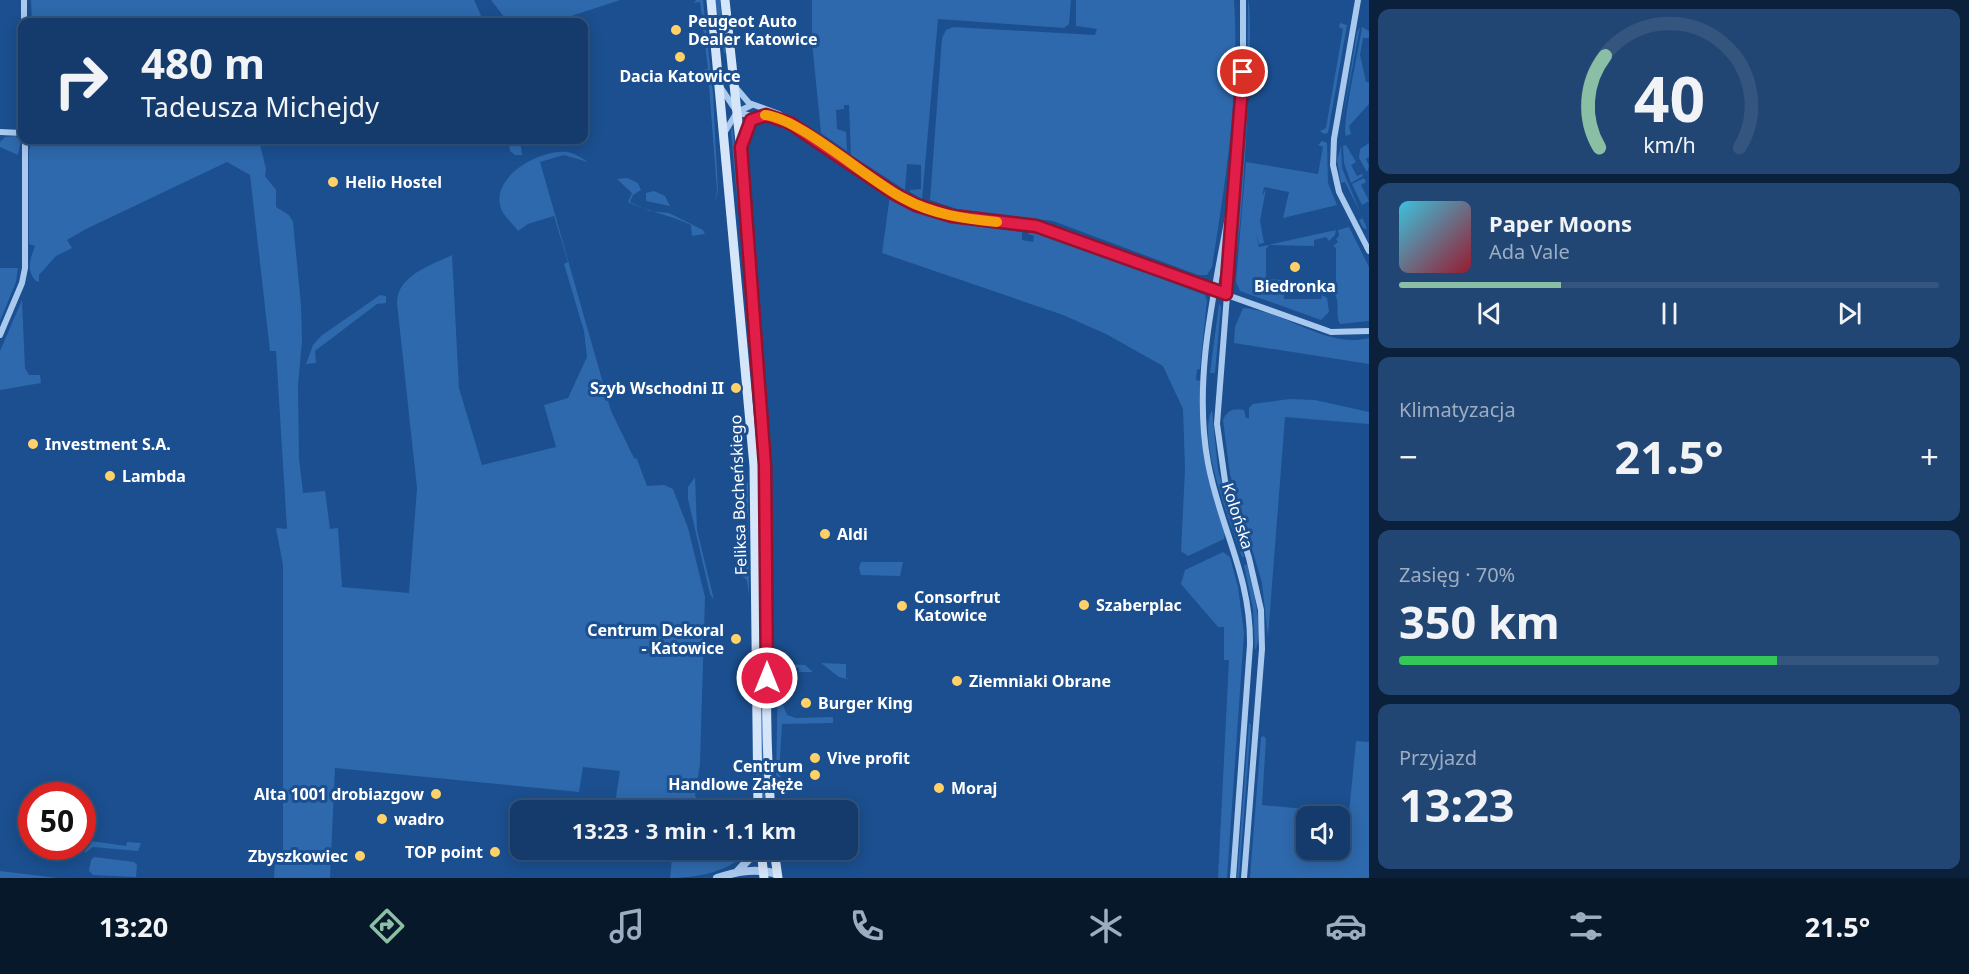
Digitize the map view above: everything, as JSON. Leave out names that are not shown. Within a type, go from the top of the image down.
[{"type":"main road","name":"Feliksa Bocheńskiego","points":[[711,0],[754,466],[758,800]]},
{"type":"main road","name":"Feliksa Bocheńskiego","points":[[725,0],[741,147],[765,465],[767,741],[770,800]]},
{"type":"main road","points":[[762,860],[764,875]]},
{"type":"main road","points":[[776,860],[778,876]]},
{"type":"street","points":[[24,0],[24,18]]},
{"type":"street","name":"Kolońska","points":[[1243,0],[1243,89],[1218,404],[1219,443],[1225,481],[1254,577],[1262,629],[1244,878]]},
{"type":"street","points":[[1358,0],[1334,139],[1333,165],[1339,192],[1369,251]]},
{"type":"street","points":[[734,85],[744,99],[753,105],[772,110],[895,194],[916,205],[952,216],[1036,226],[1331,332],[1369,331]]},
{"type":"street","points":[[720,88],[737,112],[754,117],[766,115],[790,123]]},
{"type":"street","points":[[723,136],[737,112],[753,105]]},
{"type":"street","points":[[741,147],[745,132],[754,117]]},
{"type":"street","points":[[0,132],[18,133]]},
{"type":"street","points":[[0,335],[22,283],[25,268],[25,144]]},
{"type":"street","name":"Kolońska","points":[[1233,878],[1251,630],[1245,586],[1213,483],[1205,443],[1205,378],[1215,290],[1237,164]]},
{"type":"street","points":[[737,872],[749,860]]},
{"type":"street","points":[[717,878],[737,872],[778,876]]},
{"type":"shaded area","points":[[31,0],[474,0],[482,18],[32,18]]},
{"type":"shaded area","points":[[491,0],[620,0],[565,18],[551,18],[550,16],[505,18]]},
{"type":"shaded area","points":[[696,0],[703,0],[713,94],[718,191],[714,205],[717,191],[708,73],[703,73],[702,70],[708,69],[700,2],[694,3]]},
{"type":"shaded area","points":[[715,0],[720,0],[726,53],[724,53]]},
{"type":"shaded area","points":[[812,0],[1071,0],[1069,24],[1064,28],[938,19],[922,199],[910,192],[910,190],[921,189],[921,165],[907,164],[905,190],[851,155],[849,105],[844,105],[844,109],[836,110],[837,129],[846,132],[847,151],[821,133],[812,42]]},
{"type":"shaded area","points":[[1076,0],[1234,0],[1235,68],[1230,134],[1212,267],[1207,275],[1198,275],[1053,221],[957,209],[930,200],[942,38],[946,30],[953,27],[1095,35],[1097,29],[1076,26]]},
{"type":"shaded area","points":[[1248,0],[1250,45],[1246,134],[1237,256],[1233,272],[1247,98]]},
{"type":"shaded area","points":[[1340,23],[1347,25],[1328,133],[1324,134],[1320,131],[1326,128],[1343,29],[1339,27]]},
{"type":"shaded area","points":[[1360,27],[1342,123],[1357,32]]},
{"type":"shaded area","points":[[1362,27],[1369,31],[1369,38],[1363,38],[1360,55],[1366,82],[1369,82],[1369,104],[1349,126],[1351,134],[1346,136],[1348,102]]},
{"type":"shaded area","points":[[732,123],[741,198],[738,208],[731,133]]},
{"type":"shaded area","points":[[5,137],[18,138],[18,144],[20,144],[18,155],[0,147],[0,142]]},
{"type":"shaded area","points":[[1322,141],[1327,143],[1328,183],[1337,205],[1283,218],[1289,192],[1264,187],[1262,196],[1266,189],[1260,221],[1264,243],[1259,244],[1256,234],[1259,247],[1336,230],[1335,235],[1329,241],[1326,237],[1314,240],[1314,246],[1269,245],[1266,249],[1266,279],[1284,280],[1284,299],[1321,299],[1322,295],[1327,298],[1329,312],[1321,320],[1240,291],[1236,282],[1246,162],[1318,174],[1323,147],[1318,145]]},
{"type":"shaded area","points":[[1369,143],[1369,157],[1366,159],[1369,166],[1367,172],[1359,158],[1360,149]]},
{"type":"shaded area","points":[[31,144],[260,144],[266,169],[265,176],[276,190],[276,207],[289,215],[293,222],[301,305],[302,341],[298,386],[299,458],[303,493],[325,491],[330,529],[338,528],[342,587],[409,593],[417,488],[397,303],[399,293],[409,278],[417,272],[452,255],[459,388],[482,465],[556,447],[544,405],[568,398],[587,357],[584,331],[564,264],[568,262],[554,216],[528,224],[518,231],[503,213],[499,200],[501,189],[508,178],[530,161],[543,155],[567,152],[588,162],[564,155],[540,162],[611,411],[634,458],[637,459],[647,486],[664,485],[673,489],[688,528],[705,597],[700,764],[695,796],[698,800],[616,800],[620,771],[583,767],[579,792],[335,768],[330,878],[274,878],[275,861],[283,861],[283,565],[276,528],[287,529],[276,351],[270,351],[250,175],[227,162],[86,229],[67,240],[72,248],[56,256],[39,275],[39,282],[31,273],[30,260],[35,246],[29,244]]},
{"type":"shaded area","points":[[509,144],[521,144],[522,155],[515,155],[510,151]]},
{"type":"shaded area","points":[[1346,145],[1356,162],[1351,165],[1357,176],[1362,174],[1363,176],[1351,183],[1344,163],[1343,146]]},
{"type":"shaded area","points":[[1341,146],[1342,168],[1360,212],[1345,182],[1341,183],[1337,160]]},
{"type":"shaded area","points":[[627,178],[638,183],[641,190],[633,195],[630,202],[643,208],[628,202],[632,193],[617,179]]},
{"type":"shaded area","points":[[1364,178],[1366,182],[1361,185],[1369,201],[1362,205],[1352,184]]},
{"type":"shaded area","points":[[654,191],[665,196],[670,206],[646,201],[646,193]]},
{"type":"shaded area","points":[[890,195],[937,217],[988,228],[1022,232],[1022,240],[1033,242],[1034,236],[1028,234],[1029,232],[1046,235],[1205,295],[1207,300],[1200,369],[1197,370],[1196,380],[1201,381],[1202,439],[1209,476],[1225,532],[1224,539],[1188,556],[1181,551],[1185,469],[1183,409],[1163,366],[1106,334],[1063,315],[882,253]]},
{"type":"shaded area","points":[[653,211],[669,213],[703,230],[705,234],[692,236],[691,225]]},
{"type":"shaded area","points":[[1363,218],[1367,229],[1363,228],[1359,220]]},
{"type":"shaded area","points":[[1349,227],[1369,267],[1369,321],[1340,324],[1337,298],[1332,290],[1336,288],[1336,248],[1333,246],[1338,242],[1336,239],[1339,236],[1338,230]]},
{"type":"shaded area","points":[[0,268],[18,268],[16,282],[0,321]]},
{"type":"shaded area","points":[[380,295],[386,296],[386,303],[377,304],[315,351],[316,363],[306,364],[313,345],[321,336]]},
{"type":"shaded area","points":[[22,300],[25,368],[29,375],[40,375],[41,383],[0,390],[0,351]]},
{"type":"shaded area","points":[[1219,304],[1221,306],[1215,373],[1210,373]]},
{"type":"shaded area","points":[[1243,308],[1275,316],[1337,338],[1353,340],[1369,338],[1369,364],[1234,343],[1235,327]]},
{"type":"shaded area","points":[[1289,399],[1315,400],[1369,412],[1369,424],[1285,417],[1268,637],[1262,583],[1230,474],[1223,420],[1231,410],[1244,410],[1246,418],[1249,418],[1249,408],[1253,404]]},
{"type":"shaded area","points":[[1212,410],[1218,470],[1244,557],[1242,557],[1224,505],[1212,461],[1208,423]]},
{"type":"shaded area","points":[[695,477],[697,530],[714,600],[710,594],[688,499],[688,487]]},
{"type":"shaded area","points":[[746,483],[748,483],[749,595],[747,580],[742,576],[746,572],[745,556],[741,554],[745,547],[748,530]]},
{"type":"shaded area","points":[[1223,552],[1230,557],[1238,587],[1244,633],[1227,878],[1218,878],[1229,660],[1224,660],[1224,627],[1218,627],[1181,584],[1185,570]]},
{"type":"shaded area","points":[[861,562],[903,562],[900,576],[861,575],[859,568]]},
{"type":"shaded area","points":[[1244,565],[1247,565],[1257,608],[1259,632],[1255,650],[1253,609]]},
{"type":"shaded area","points":[[761,627],[763,627],[766,800],[762,800]]},
{"type":"shaded area","points":[[821,663],[846,664],[846,678],[850,680],[839,677]]},
{"type":"shaded area","points":[[787,664],[805,665],[813,672],[799,672],[799,668],[791,668],[791,672],[787,672]]},
{"type":"shaded area","points":[[781,669],[783,705],[787,715],[796,718],[833,717],[833,723],[782,724],[779,774],[781,777],[776,777],[778,673]]},
{"type":"shaded area","points":[[1249,723],[1251,725],[1239,878],[1237,878]]},
{"type":"shaded area","points":[[1264,736],[1266,739],[1262,805],[1296,808],[1296,860],[1350,860],[1350,806],[1356,741],[1369,742],[1369,878],[1250,878],[1261,737]]},
{"type":"shaded area","points":[[96,842],[126,846],[127,842],[141,843],[138,851],[96,847]]},
{"type":"shaded area","points":[[96,857],[134,862],[137,865],[136,877],[93,875],[89,871],[91,860],[96,860]]},
{"type":"shaded area","points":[[672,860],[737,860],[724,868],[702,875],[670,878]]},
{"type":"shaded area","points":[[0,871],[57,878],[0,878]]},
{"type":"slow traffic","points":[[765,115],[790,123],[895,194],[916,205],[952,216],[997,222]]},
{"type":"place","name":"Peugeot Auto Dealer Katowice","points":[[676,30]]},
{"type":"place","name":"Dacia Katowice","points":[[680,57]]},
{"type":"place","name":"Helio Hostel","points":[[333,182]]},
{"type":"place","name":"Biedronka","points":[[1295,267]]},
{"type":"place","name":"Szyb Wschodni II","points":[[736,388]]},
{"type":"place","name":"Investment S.A.","points":[[33,444]]},
{"type":"place","name":"Lambda","points":[[110,476]]},
{"type":"place","name":"Aldi","points":[[825,534]]},
{"type":"place","name":"Szaberplac","points":[[1084,605]]},
{"type":"place","name":"Consorfrut Katowice","points":[[902,606]]},
{"type":"place","name":"Centrum Dekoral - Katowice","points":[[736,639]]},
{"type":"place","name":"Ziemniaki Obrane","points":[[957,681]]},
{"type":"place","name":"Burger King","points":[[806,703]]},
{"type":"place","name":"Vive profit","points":[[815,758]]},
{"type":"place","name":"Centrum Handlowe Załęże","points":[[815,775]]},
{"type":"place","name":"Moraj","points":[[939,788]]},
{"type":"place","name":"Alta 1001 drobiazgow","points":[[436,794]]},
{"type":"place","name":"wadro","points":[[382,819]]},
{"type":"place","name":"TOP point","points":[[495,852]]},
{"type":"place","name":"Zbyszkowiec","points":[[360,856]]},
{"type":"route","points":[[767,678],[767,503],[741,147],[751,120],[754,117],[766,115],[790,123],[895,194],[916,205],[952,216],[1036,226],[1226,294],[1243,72]]}]
